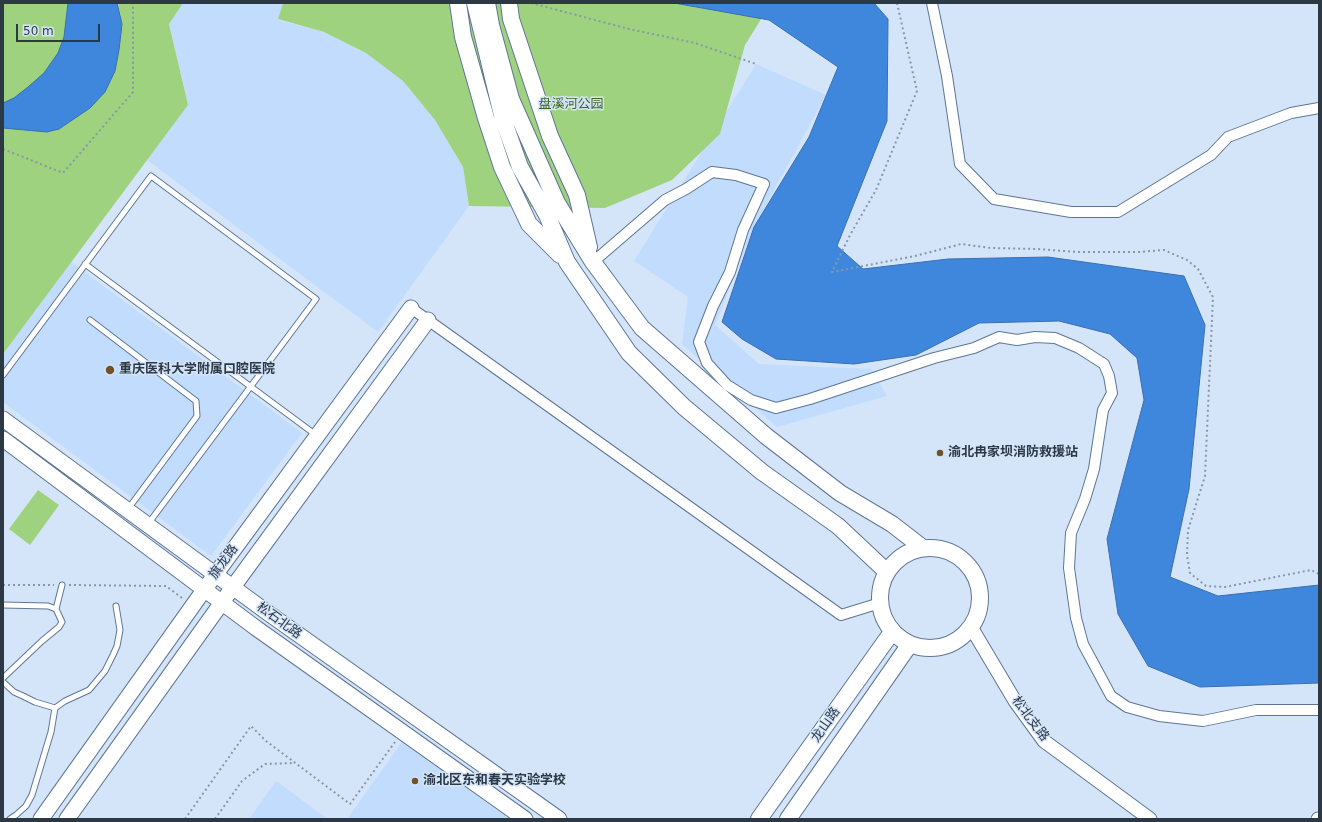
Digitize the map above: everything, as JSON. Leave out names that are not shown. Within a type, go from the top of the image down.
[{"type":"main road","points":[[458,3],[463,37],[486,118],[502,167],[529,224],[567,262],[629,353],[684,407],[762,472],[838,526],[887,572]]},
{"type":"main road","points":[[475,3],[486,27],[511,99],[557,203],[593,262],[642,328],[766,436],[840,494],[892,524],[923,548]]},
{"type":"main road","points":[[487,3],[486,27],[503,119],[520,167],[547,215],[567,262]]},
{"type":"main road","points":[[509,3],[511,19],[550,136],[576,195],[593,262]]},
{"type":"main road","name":"旗龙路","points":[[42,819],[215,574],[411,308]]},
{"type":"main road","points":[[68,819],[233,587],[428,320]]},
{"type":"main road","name":"松石北路","points":[[3,418],[280,622],[559,819]]},
{"type":"main road","name":"松石北路","points":[[3,439],[204,590],[525,819]]},
{"type":"main road","points":[[923,548],[940,549],[955,554],[968,565],[977,579],[980,595],[978,612],[971,627],[959,639],[943,647],[926,649],[900,639],[892,632],[883,618],[880,603],[881,587],[887,572],[896,561],[908,552],[923,548]]},
{"type":"main road","name":"龙山路","points":[[760,819],[892,632]]},
{"type":"main road","name":"龙山路","points":[[788,819],[910,644]]},
{"type":"street","points":[[932,3],[946,76],[960,164],[994,199],[1071,212],[1118,212],[1211,155],[1228,137],[1291,113],[1319,108]]},
{"type":"street","points":[[593,262],[665,200],[686,189],[712,172],[736,175],[764,184],[743,230],[730,272],[713,306],[699,342],[707,363],[727,385],[751,400],[776,408],[817,397],[934,358],[974,348],[999,337],[1017,340],[1035,337],[1055,338],[1079,348],[1104,364],[1109,376],[1112,393],[1103,410],[1094,469],[1085,499],[1071,533],[1069,568],[1076,618],[1083,644],[1111,696],[1128,706],[1159,716],[1203,721],[1256,710],[1319,710]]},
{"type":"street","points":[[411,308],[841,615],[880,603]]},
{"type":"street","name":"松北支路","points":[[971,627],[1014,701],[1044,741],[1150,819]]},
{"type":"lane","points":[[3,375],[151,176],[316,299],[147,525]]},
{"type":"lane","points":[[85,264],[317,436]]},
{"type":"lane","points":[[90,320],[196,401],[197,416],[127,510]]},
{"type":"lane","points":[[3,678],[59,627],[62,622],[56,609],[62,585]]},
{"type":"lane","points":[[3,605],[48,606],[56,609]]},
{"type":"lane","points":[[10,819],[26,806],[32,795],[51,732],[55,708],[65,701],[89,690],[105,671],[117,646],[120,630],[116,606]]},
{"type":"lane","points":[[3,682],[14,692],[35,702],[55,708]]},
{"type":"path","points":[[3,149],[63,173],[133,92],[133,3]]},
{"type":"path","points":[[531,3],[629,29],[695,43],[756,64]]},
{"type":"path","points":[[897,3],[917,91],[876,190],[850,235],[832,272],[915,256],[961,244],[991,248],[1078,252],[1139,252],[1164,250],[1187,260],[1198,269],[1213,297],[1205,476],[1188,530],[1187,555],[1190,573],[1206,586],[1225,587],[1311,570],[1319,574]]},
{"type":"path","points":[[3,585],[166,586],[193,606]]},
{"type":"path","points":[[185,819],[251,726],[295,763],[350,804],[402,732]]},
{"type":"path","points":[[214,819],[242,781],[265,764],[295,763]]},
{"type":"shaded area","points":[[183,3],[283,3],[278,20],[324,32],[366,53],[403,81],[435,120],[463,167],[469,206],[378,332],[147,160],[188,105],[169,23]]},
{"type":"shaded area","points":[[756,64],[826,95],[754,227],[715,325],[759,364],[871,369],[887,396],[777,427],[682,344],[688,297],[634,261]]},
{"type":"shaded area","name":"重庆医科大学附属口腔医院","points":[[71,262],[302,433],[211,556],[3,402],[3,354]]},
{"type":"shaded area","name":"渝北区东和春天实验学校","points":[[402,742],[509,819],[347,819]]},
{"type":"shaded area","points":[[276,781],[328,819],[249,819]]},
{"type":"green space","points":[[3,3],[183,3],[169,24],[188,105],[3,354]]},
{"type":"green space","name":"盘溪河公园","points":[[283,3],[771,3],[745,45],[720,134],[672,180],[605,208],[469,206],[463,167],[435,120],[403,81],[366,53],[324,32],[278,19]]},
{"type":"green space","points":[[38,490],[59,505],[30,545],[9,529]]},
{"type":"water","points":[[68,3],[117,3],[122,24],[119,50],[115,71],[105,92],[90,108],[59,129],[47,132],[3,128],[3,103],[14,98],[44,73],[58,53],[64,37]]},
{"type":"water","points":[[674,3],[874,3],[888,19],[887,121],[837,246],[863,269],[948,259],[1048,257],[1184,276],[1205,325],[1189,489],[1170,577],[1218,596],[1319,585],[1319,683],[1200,687],[1148,666],[1118,614],[1107,539],[1144,400],[1137,358],[1110,334],[1059,321],[979,323],[916,355],[854,364],[776,359],[742,339],[722,322],[754,227],[809,137],[838,67],[769,20]]},
{"type":"place","name":"重庆医科大学附属口腔医院","points":[[110,370]]},
{"type":"place","name":"渝北冉家坝消防救援站","points":[[940,453]]},
{"type":"place","name":"渝北区东和春天实验学校","points":[[415,781]]}]
